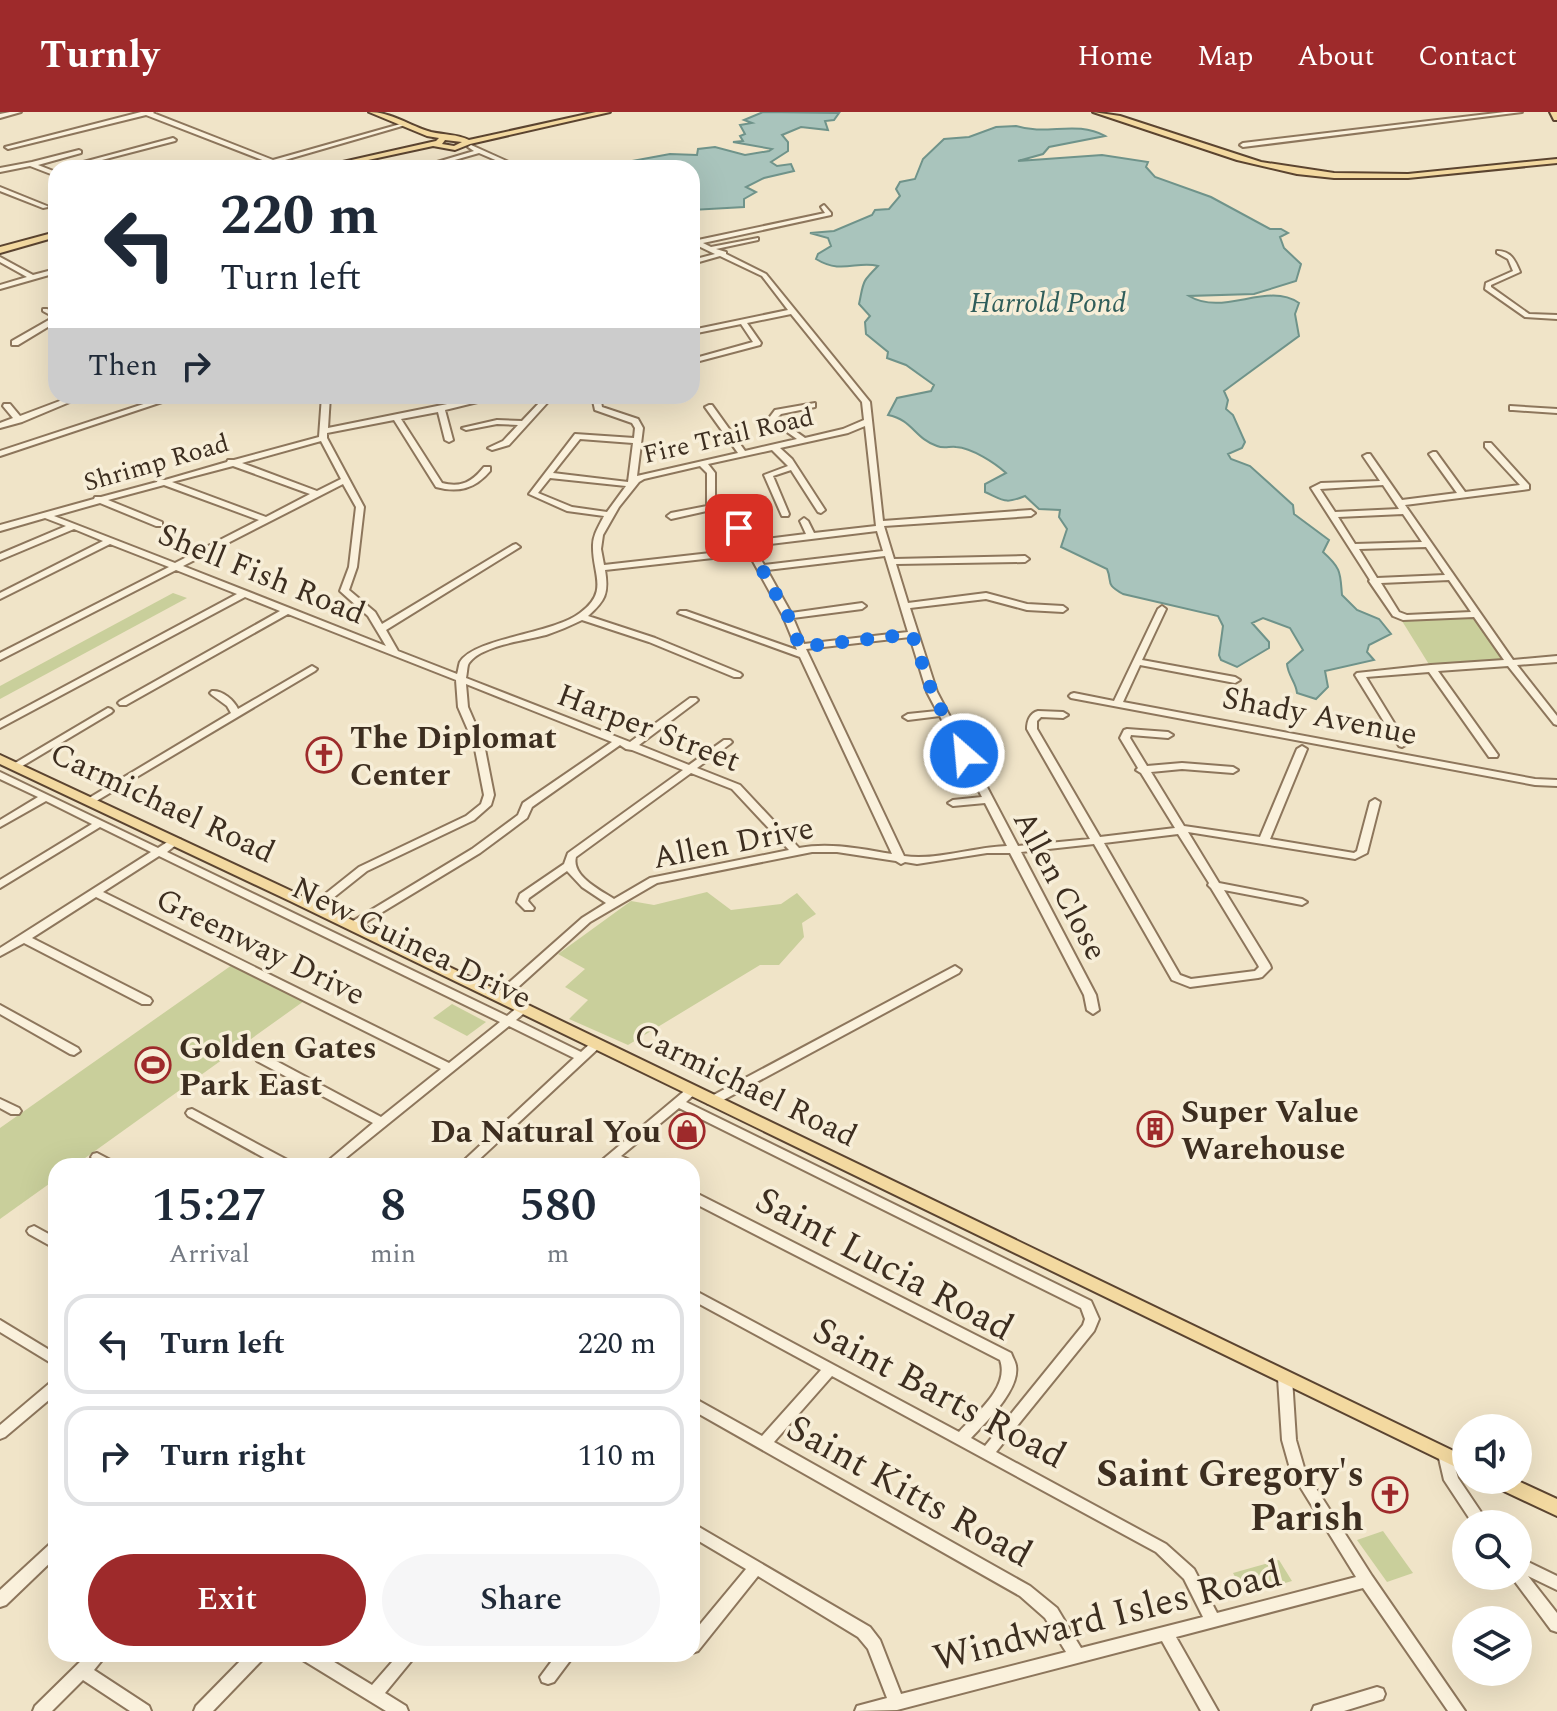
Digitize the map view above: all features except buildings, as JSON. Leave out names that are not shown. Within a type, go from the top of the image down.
[{"type":"main road","points":[[373,112],[430,134],[462,140],[590,112]]},
{"type":"main road","points":[[358,160],[606,112]]},
{"type":"main road","points":[[1097,112],[1243,160],[1322,175],[1431,177],[1557,159]]},
{"type":"main road","points":[[1115,112],[1258,158],[1345,173],[1426,174],[1557,159]]},
{"type":"main road","points":[[1554,112],[1557,118]]},
{"type":"main road","points":[[430,134],[439,143]]},
{"type":"main road","points":[[370,160],[439,143],[458,147],[462,140]]},
{"type":"main road","points":[[0,247],[48,234]]},
{"type":"main road","name":"Carmichael Road","points":[[4,765],[176,841],[500,997],[516,1015],[596,1045],[1452,1458]]},
{"type":"main road","points":[[1528,1494],[1557,1508]]},
{"type":"street","points":[[0,116],[18,112]]},
{"type":"street","points":[[8,147],[148,112],[267,160]]},
{"type":"street","points":[[1243,145],[1519,112]]},
{"type":"street","points":[[279,160],[406,124]]},
{"type":"street","points":[[95,160],[173,140]]},
{"type":"street","points":[[462,140],[480,153]]},
{"type":"street","points":[[458,147],[498,160]]},
{"type":"street","points":[[0,170],[79,152]]},
{"type":"street","points":[[452,160],[480,153]]},
{"type":"street","points":[[31,164],[48,170]]},
{"type":"street","points":[[0,189],[45,207]]},
{"type":"street","points":[[700,239],[829,214],[824,207]]},
{"type":"street","points":[[712,248],[756,239]]},
{"type":"street","name":"Fire Trail Road","points":[[581,617],[600,598],[596,541],[630,482],[867,422],[866,402],[859,392],[759,271],[700,243]]},
{"type":"street","points":[[1499,252],[1511,258],[1517,272],[1488,284],[1487,288],[1527,316],[1557,317]]},
{"type":"street","points":[[700,260],[724,253]]},
{"type":"street","points":[[0,259],[33,278]]},
{"type":"street","points":[[0,287],[48,273]]},
{"type":"street","points":[[700,330],[794,311]]},
{"type":"street","points":[[700,359],[757,343],[743,322]]},
{"type":"street","points":[[15,343],[48,323]]},
{"type":"street","points":[[0,426],[60,404]]},
{"type":"street","points":[[0,454],[152,404]]},
{"type":"street","points":[[326,404],[323,435],[360,509],[353,567],[344,591],[368,611],[382,628],[395,654]]},
{"type":"street","name":"Shrimp Road","points":[[0,528],[323,435],[395,416],[461,404]]},
{"type":"street","points":[[492,448],[506,443],[542,404]]},
{"type":"street","points":[[549,475],[630,482],[639,428],[635,421],[598,408],[597,404]]},
{"type":"street","points":[[803,440],[773,418],[778,412],[812,405]]},
{"type":"street","points":[[7,406],[19,420]]},
{"type":"street","points":[[709,407],[743,454]]},
{"type":"street","points":[[1513,408],[1557,411]]},
{"type":"street","points":[[438,409],[443,410],[449,440]]},
{"type":"street","points":[[395,416],[439,485],[455,488],[472,485],[487,469]]},
{"type":"street","points":[[466,428],[497,422],[524,423]]},
{"type":"street","name":"Allen Close","points":[[867,422],[880,526],[912,634],[943,713],[1090,995],[1093,1010]]},
{"type":"street","points":[[611,515],[570,509],[533,494],[578,436],[637,441]]},
{"type":"street","points":[[1332,515],[1526,487],[1488,445]]},
{"type":"street","points":[[774,447],[793,467],[821,510]]},
{"type":"street","points":[[1433,454],[1463,495]]},
{"type":"street","points":[[1367,456],[1510,662],[1557,722]]},
{"type":"street","points":[[231,462],[318,494]]},
{"type":"street","points":[[671,516],[711,508],[711,473],[702,463]]},
{"type":"street","points":[[785,514],[768,475],[793,467]]},
{"type":"street","points":[[0,657],[344,480]]},
{"type":"street","points":[[160,481],[266,520]]},
{"type":"street","points":[[1385,483],[1315,487],[1373,581],[1401,617],[1476,614]]},
{"type":"street","points":[[98,499],[159,524]]},
{"type":"street","points":[[600,568],[880,526],[1031,513]]},
{"type":"street","name":"Shell Fish Road","points":[[45,515],[461,681]]},
{"type":"street","points":[[0,517],[11,525]]},
{"type":"street","points":[[804,521],[811,536]]},
{"type":"street","points":[[0,557],[74,526]]},
{"type":"street","points":[[739,528],[788,616],[901,861]]},
{"type":"street","points":[[0,596],[109,541]]},
{"type":"street","points":[[1352,547],[1427,544]]},
{"type":"street","points":[[382,628],[516,547]]},
{"type":"street","points":[[761,568],[889,558],[1025,559]]},
{"type":"street","points":[[1373,581],[1451,577]]},
{"type":"street","points":[[0,725],[243,594]]},
{"type":"street","points":[[904,606],[986,596],[1027,607],[1063,609]]},
{"type":"street","points":[[788,616],[862,606]]},
{"type":"street","points":[[1117,704],[1162,609]]},
{"type":"street","points":[[123,703],[286,611]]},
{"type":"street","points":[[683,613],[802,651],[912,634]]},
{"type":"street","points":[[314,908],[363,869],[470,818],[486,805],[489,795],[479,744],[463,707],[461,681],[464,663],[470,655],[550,633],[581,617],[652,640],[737,675]]},
{"type":"street","points":[[1402,744],[1359,676],[1557,659]]},
{"type":"street","points":[[1137,662],[1235,680]]},
{"type":"street","points":[[1431,668],[1493,755]]},
{"type":"street","points":[[89,801],[312,669]]},
{"type":"street","name":"Harper Street","points":[[461,681],[743,791],[796,852]]},
{"type":"street","points":[[215,693],[231,704],[235,712]]},
{"type":"street","name":"Shady Avenue","points":[[1074,696],[1535,782],[1557,783]]},
{"type":"street","points":[[630,747],[693,700]]},
{"type":"street","points":[[4,765],[108,711]]},
{"type":"street","points":[[908,717],[943,713]]},
{"type":"street","points":[[1063,715],[1038,714],[1031,726],[1174,974],[1186,983],[1258,974],[1265,968],[1125,743],[1125,734],[1135,730],[1168,735]]},
{"type":"street","points":[[352,926],[476,851],[520,819],[527,805],[618,742]]},
{"type":"street","points":[[529,908],[522,902],[524,896],[569,865],[572,855],[727,742]]},
{"type":"street","points":[[1264,840],[1302,749]]},
{"type":"street","points":[[933,758],[964,754]]},
{"type":"street","name":"New Guinea Drive","points":[[4,765],[46,797],[516,1015],[582,1057]]},
{"type":"street","points":[[1141,770],[1177,766],[1233,770]]},
{"type":"street","points":[[0,824],[46,797]]},
{"type":"street","points":[[953,803],[987,800]]},
{"type":"street","name":"Allen Drive","points":[[500,997],[586,920],[667,875],[707,872],[796,852],[837,849],[901,861],[926,861],[1012,848],[1179,830],[1202,830],[1358,856],[1364,848],[1375,802]]},
{"type":"street","points":[[0,885],[100,823]]},
{"type":"street","points":[[0,953],[176,841]]},
{"type":"street","points":[[569,865],[586,885],[613,903]]},
{"type":"street","points":[[1213,885],[1302,902]]},
{"type":"street","name":"Greenway Drive","points":[[95,892],[448,1067]]},
{"type":"street","points":[[24,938],[146,1001]]},
{"type":"street","points":[[712,1101],[955,970]]},
{"type":"street","points":[[0,1009],[74,1051]]},
{"type":"street","points":[[338,1158],[516,1015]]},
{"type":"street","points":[[473,1158],[596,1045]]},
{"type":"street","points":[[261,1058],[381,1122]]},
{"type":"street","points":[[615,1158],[692,1091]]},
{"type":"street","points":[[0,1103],[15,1111]]},
{"type":"street","points":[[678,1103],[1070,1294],[1086,1305],[1091,1324],[987,1453]]},
{"type":"street","points":[[192,1113],[274,1158]]},
{"type":"street","name":"Saint Lucia Road","points":[[700,1200],[1006,1357],[1011,1363],[1009,1380],[961,1439]]},
{"type":"street","points":[[34,1231],[48,1239]]},
{"type":"street","points":[[1070,1294],[1083,1279]]},
{"type":"street","name":"Saint Barts Road","points":[[700,1298],[1172,1556],[1189,1574],[1213,1621]]},
{"type":"street","points":[[0,1325],[48,1356]]},
{"type":"street","points":[[764,1444],[830,1369]]},
{"type":"street","points":[[1285,1378],[1289,1440],[1298,1472],[1367,1581],[1457,1711]]},
{"type":"street","points":[[0,1433],[48,1393]]},
{"type":"street","name":"Saint Kitts Road","points":[[700,1408],[1025,1591],[1051,1613],[1076,1654]]},
{"type":"street","points":[[1445,1454],[1451,1480],[1471,1510]]},
{"type":"street","points":[[700,1534],[867,1636],[897,1703]]},
{"type":"street","points":[[0,1600],[48,1555]]},
{"type":"street","points":[[700,1636],[756,1568]]},
{"type":"street","points":[[1532,1570],[1557,1583]]},
{"type":"street","name":"Windward Isles Road","points":[[863,1711],[1367,1581]]},
{"type":"street","points":[[1530,1590],[1557,1625]]},
{"type":"street","points":[[1166,1634],[1210,1711]]},
{"type":"street","points":[[41,1711],[91,1662]]},
{"type":"street","points":[[202,1711],[249,1662]]},
{"type":"street","points":[[320,1662],[400,1711]]},
{"type":"street","points":[[373,1695],[402,1662]]},
{"type":"street","points":[[548,1677],[560,1662]]},
{"type":"street","points":[[83,1671],[143,1711]]},
{"type":"street","points":[[1320,1711],[1377,1694]]},
{"type":"green space","points":[[173,593],[187,598],[0,699],[0,686]]},
{"type":"green space","points":[[1474,616],[1504,661],[1430,666],[1402,621]]},
{"type":"green space","points":[[707,892],[731,910],[781,904],[797,893],[816,914],[802,923],[804,937],[779,965],[760,965],[628,1045],[569,1019],[588,1000],[565,987],[585,969],[558,954],[631,901],[654,905]]},
{"type":"green space","name":"Golden Gates Park East","points":[[232,965],[304,1001],[85,1158],[48,1158],[48,1185],[0,1219],[0,1128]]},
{"type":"green space","points":[[452,1004],[486,1022],[467,1036],[433,1018]]},
{"type":"green space","points":[[1383,1531],[1413,1573],[1387,1582],[1357,1540]]},
{"type":"green space","points":[[1279,1560],[1292,1581],[1245,1595],[1233,1573]]},
{"type":"water","points":[[763,112],[839,113],[834,120],[825,121],[828,130],[801,127],[782,135],[788,142],[788,151],[771,162],[777,166],[791,164],[794,171],[764,178],[746,187],[756,192],[744,199],[744,207],[700,210],[700,160],[638,160],[670,154],[697,155],[698,149],[715,147],[745,155],[772,149],[733,142],[743,141],[740,136],[745,134],[740,125],[752,123],[744,120]]},
{"type":"water","name":"Harrold Pond","points":[[996,127],[1039,130],[1083,129],[1105,136],[1049,147],[1043,154],[1018,161],[1102,155],[1148,162],[1146,167],[1155,177],[1211,197],[1270,229],[1288,233],[1280,237],[1284,248],[1301,264],[1296,281],[1254,294],[1189,296],[1216,303],[1273,296],[1287,297],[1299,303],[1295,314],[1299,336],[1224,391],[1228,400],[1226,409],[1233,415],[1245,442],[1242,448],[1228,454],[1231,459],[1250,466],[1293,505],[1294,514],[1329,540],[1323,552],[1339,572],[1342,595],[1357,610],[1379,619],[1391,634],[1369,645],[1367,652],[1374,660],[1325,671],[1328,687],[1316,699],[1297,693],[1289,672],[1287,664],[1303,650],[1290,628],[1263,618],[1252,623],[1269,642],[1269,648],[1237,667],[1221,660],[1223,626],[1218,616],[1123,594],[1111,585],[1107,569],[1061,547],[1067,529],[1059,517],[1060,510],[1039,509],[1025,496],[1005,500],[985,492],[985,484],[1006,473],[969,450],[929,443],[903,421],[888,415],[897,398],[931,391],[934,385],[906,365],[887,358],[888,352],[866,334],[865,322],[870,316],[859,304],[864,283],[878,266],[825,264],[816,259],[818,254],[831,246],[828,238],[810,233],[834,231],[872,215],[875,210],[889,209],[900,196],[896,189],[900,182],[915,179],[923,159],[944,139],[969,137]]},
{"type":"place","name":"The Diplomat Center","points":[[324,755]]},
{"type":"place","name":"Golden Gates Park East","points":[[153,1065]]},
{"type":"place","name":"Super Value Warehouse","points":[[1155,1129]]},
{"type":"place","name":"Da Natural You","points":[[687,1131]]},
{"type":"place","name":"Saint Gregory's Parish","points":[[1390,1495]]},
{"type":"route","points":[[739,528],[788,616],[800,647],[912,634],[932,692],[964,754]]}]
